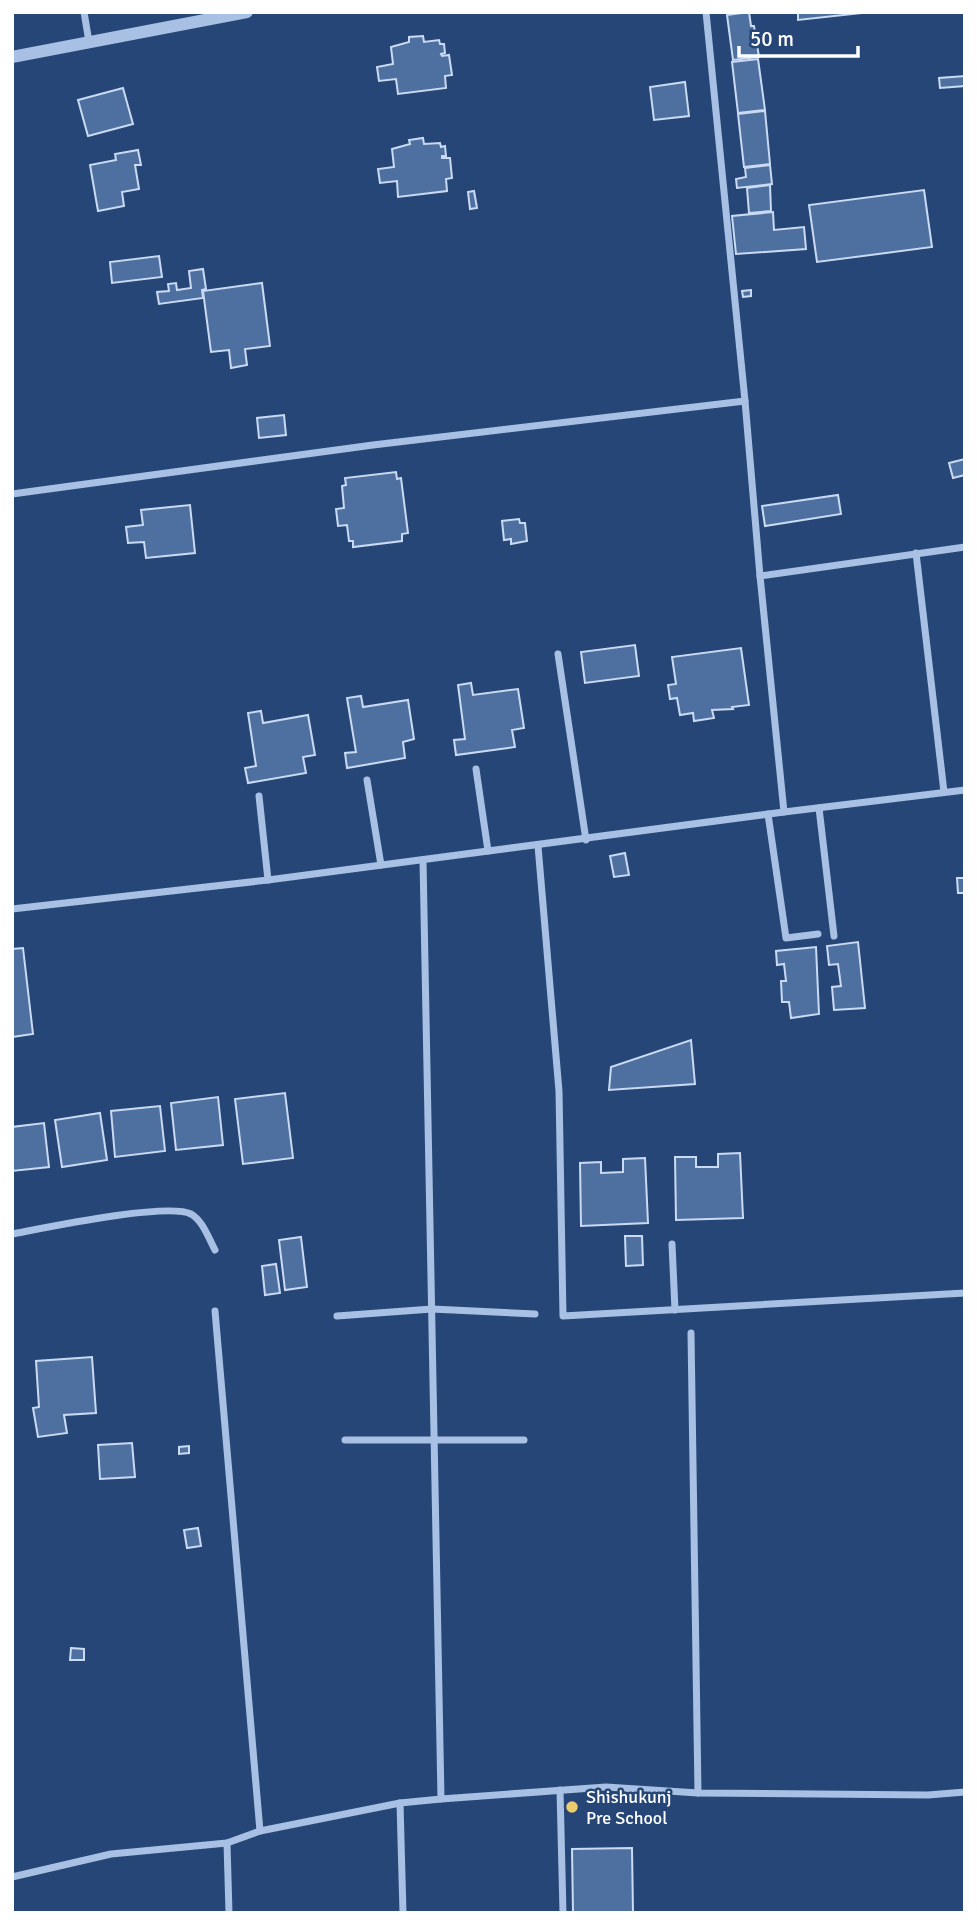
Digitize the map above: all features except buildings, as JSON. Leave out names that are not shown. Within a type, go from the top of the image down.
[{"type":"street","points":[[85,12],[89,42]]},
{"type":"street","points":[[12,57],[247,12]]},
{"type":"street","points":[[706,12],[784,812]]},
{"type":"street","points":[[12,494],[387,443],[745,401]]},
{"type":"street","points":[[760,576],[965,547]]},
{"type":"street","points":[[916,554],[944,793]]},
{"type":"street","points":[[558,654],[586,840]]},
{"type":"street","points":[[477,769],[488,851]]},
{"type":"street","points":[[366,780],[381,865]]},
{"type":"street","points":[[12,909],[268,880],[965,790]]},
{"type":"street","points":[[259,796],[268,880]]},
{"type":"street","points":[[819,808],[834,936]]},
{"type":"street","points":[[768,814],[786,938],[818,934]]},
{"type":"street","points":[[538,846],[559,1091],[563,1316],[965,1293]]},
{"type":"street","points":[[423,860],[441,1799]]},
{"type":"street","points":[[12,1234],[125,1214],[188,1213],[200,1221],[215,1250]]},
{"type":"street","points":[[672,1244],[675,1310]]},
{"type":"street","points":[[337,1316],[432,1309],[534,1314]]},
{"type":"street","points":[[215,1311],[260,1831]]},
{"type":"street","points":[[691,1333],[698,1793]]},
{"type":"street","points":[[345,1440],[524,1440]]},
{"type":"street","points":[[12,1877],[111,1854],[227,1843],[260,1831],[400,1803],[441,1799],[607,1787],[698,1793],[928,1795],[965,1792]]},
{"type":"street","points":[[560,1790],[563,1913]]},
{"type":"street","points":[[400,1803],[403,1913]]},
{"type":"street","points":[[227,1843],[229,1913]]},
{"type":"place","name":"Shishukunj Pre School","points":[[572,1807]]}]
